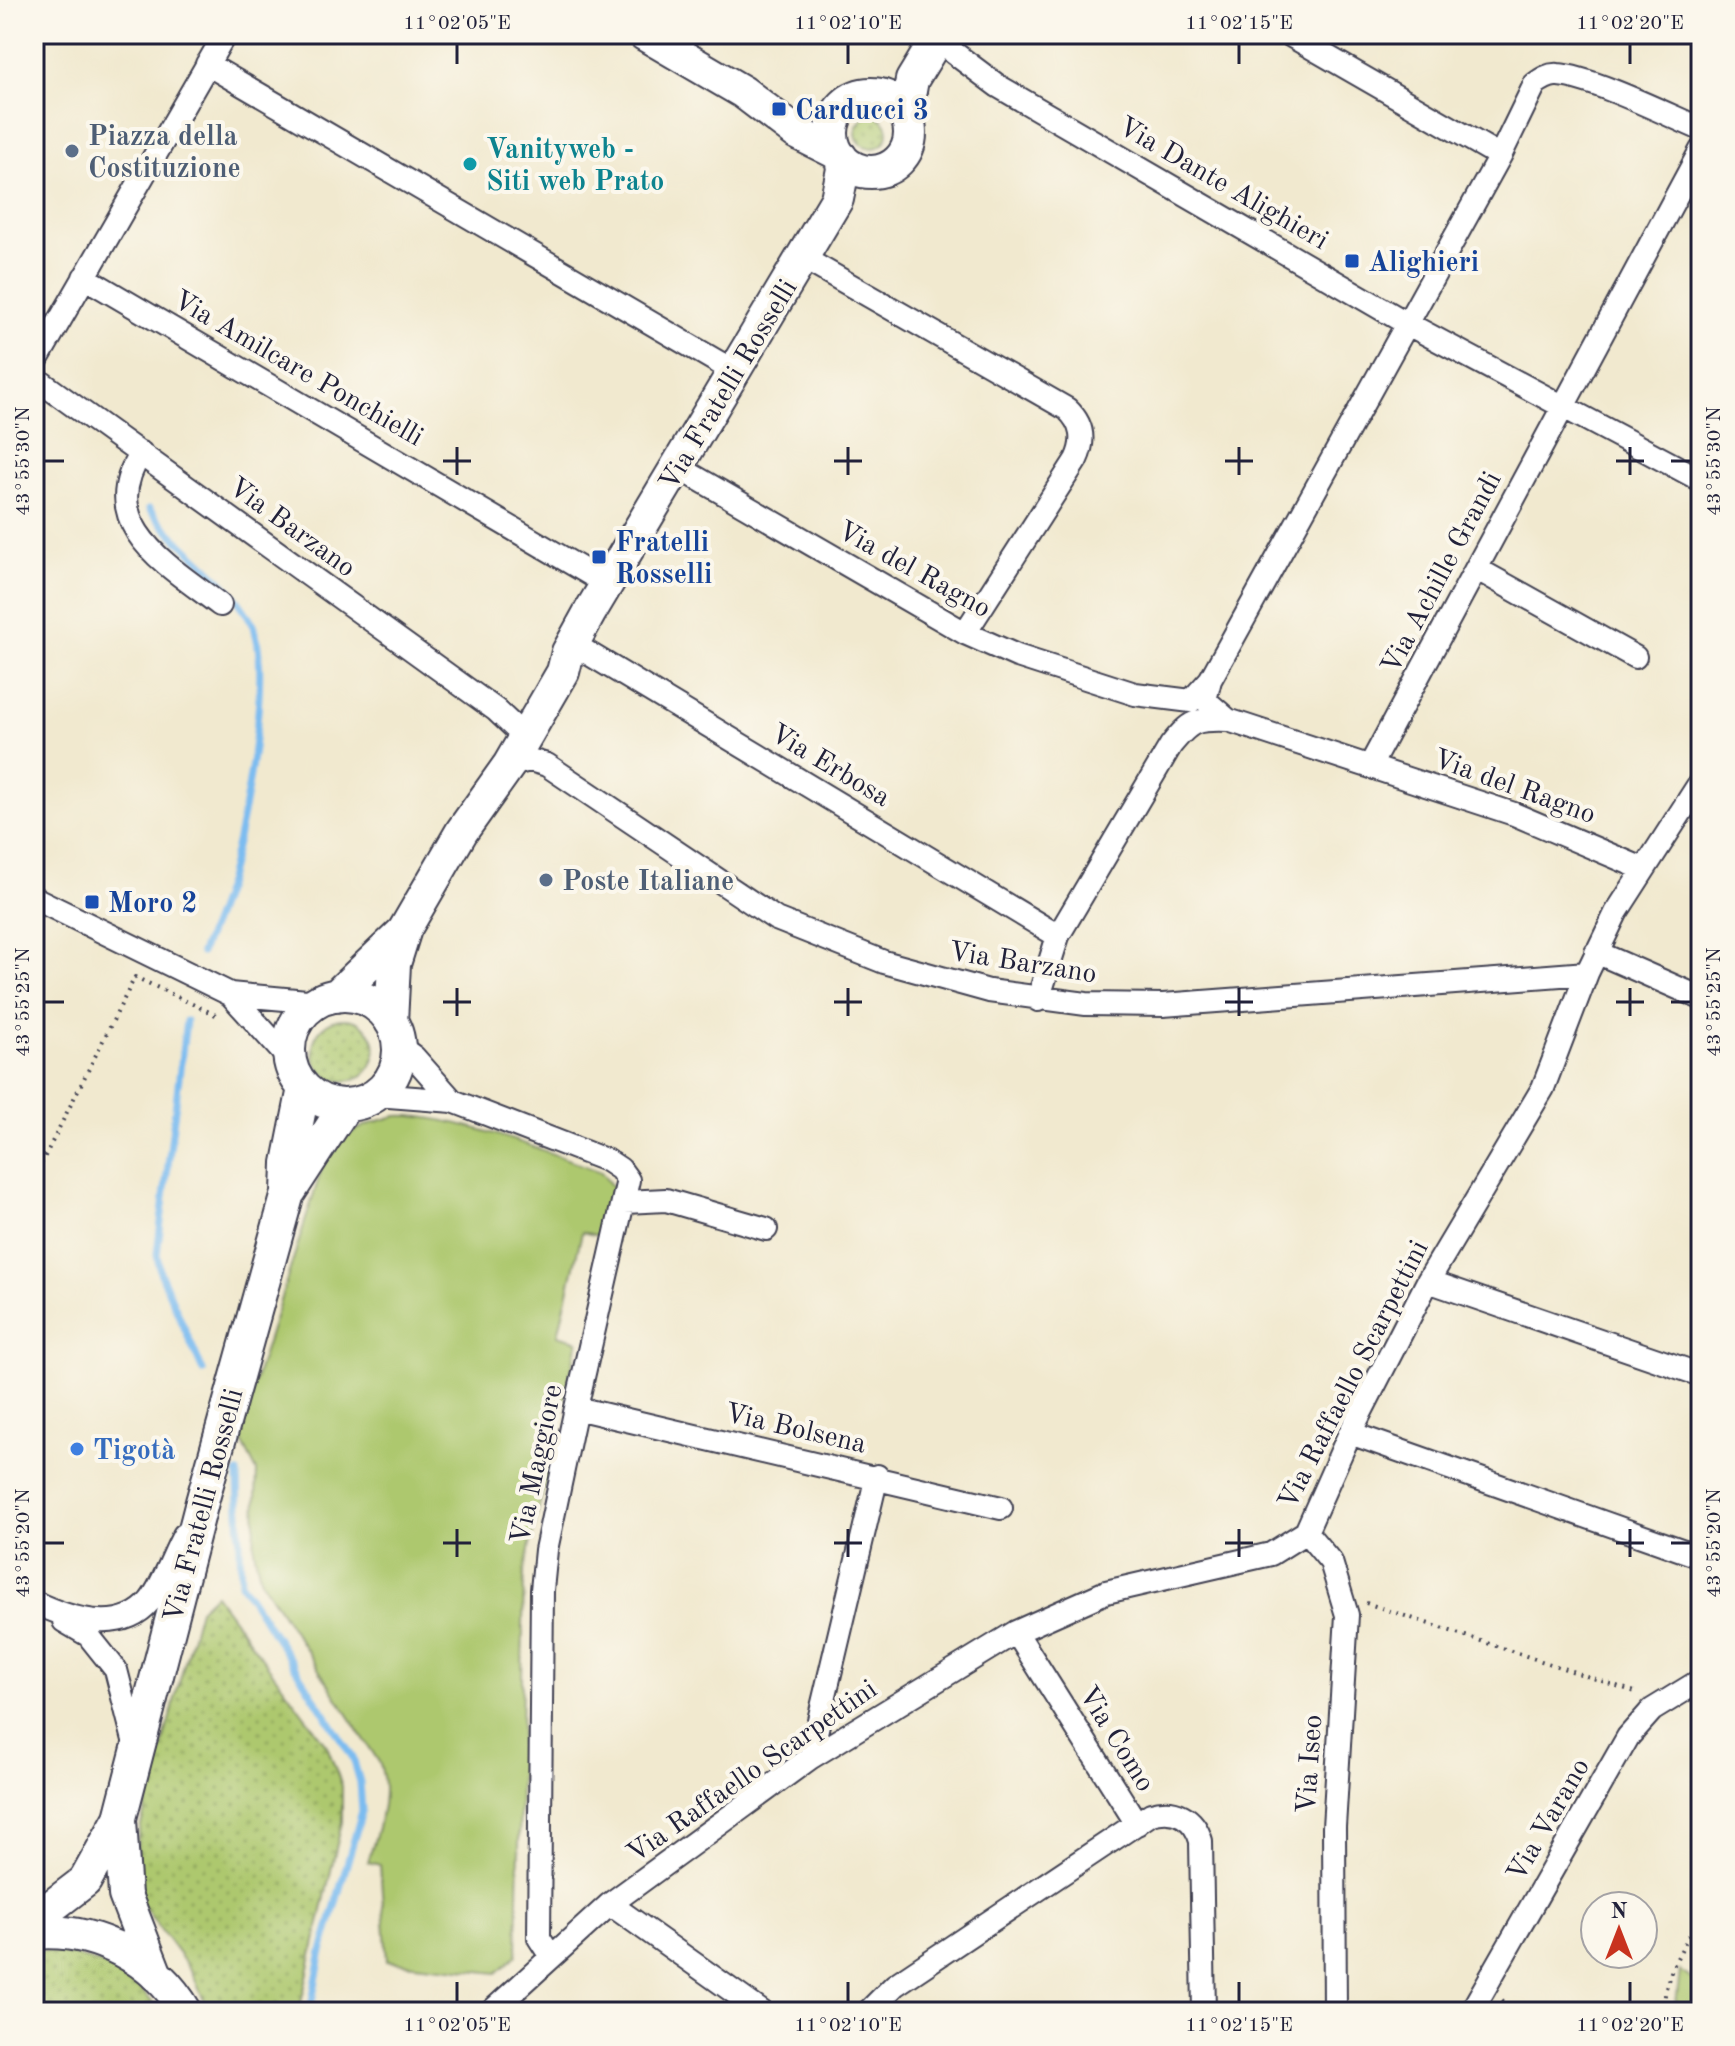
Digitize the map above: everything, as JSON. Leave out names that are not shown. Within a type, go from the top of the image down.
[{"type":"street","points":[[34,365],[225,34]]},
{"type":"street","points":[[644,34],[743,92],[797,133],[839,155],[856,169],[876,172],[892,167],[908,148],[910,124],[906,112],[912,80],[940,34]]},
{"type":"street","points":[[875,93],[919,34]]},
{"type":"street","name":"Via Dante Alighieri","points":[[940,34],[954,53],[998,86],[1406,323],[1701,480]]},
{"type":"street","points":[[1288,34],[1500,156]]},
{"type":"street","points":[[207,64],[735,372]]},
{"type":"street","points":[[1135,694],[1191,701],[1210,680],[1500,156],[1535,84],[1544,77],[1559,75],[1610,91],[1701,129]]},
{"type":"street","points":[[743,92],[801,114],[835,117]]},
{"type":"street","points":[[839,155],[832,142],[835,117],[851,99],[875,93],[887,96],[906,112]]},
{"type":"street","name":"Via Achille Grandi","points":[[1370,766],[1701,150]]},
{"type":"street","name":"Via Fratelli Rosselli","points":[[405,929],[462,831],[509,765],[563,672],[570,648],[607,584],[837,199],[843,169],[839,155]]},
{"type":"street","name":"Via Fratelli Rosselli","points":[[837,199],[876,172]]},
{"type":"street","points":[[803,258],[1067,409],[1082,433],[1076,460],[965,633]]},
{"type":"street","name":"Via Amilcare Ponchielli","points":[[84,277],[607,584]]},
{"type":"street","name":"Via Barzano","points":[[34,377],[496,710],[514,727]]},
{"type":"street","points":[[141,453],[129,471],[124,493],[130,520],[152,552],[220,605]]},
{"type":"street","name":"Via del Ragno","points":[[678,467],[965,633],[1017,656],[1135,694]]},
{"type":"street","points":[[1477,569],[1635,657]]},
{"type":"street","name":"Via Fratelli Rosselli","points":[[462,831],[490,767],[551,665],[570,648]]},
{"type":"street","name":"Via Erbosa","points":[[570,648],[1058,936]]},
{"type":"street","points":[[1210,680],[1205,700],[1228,720]]},
{"type":"street","points":[[1135,694],[1166,714],[1176,725],[1171,745]]},
{"type":"street","points":[[1038,1000],[1058,936],[1171,745],[1187,725],[1201,719],[1228,720]]},
{"type":"street","name":"Via del Ragno","points":[[1228,720],[1514,814],[1641,868]]},
{"type":"street","name":"Via Barzano","points":[[509,765],[530,760],[547,765],[740,897],[796,929],[939,980],[1038,1000],[1163,1005],[1587,973]]},
{"type":"street","name":"Via Raffaello Scarpettini","points":[[491,2012],[550,1955],[610,1904],[810,1758],[1016,1632],[1106,1592],[1271,1554],[1306,1532],[1320,1508],[1350,1433],[1428,1281],[1543,1088],[1596,952],[1641,868],[1701,781]]},
{"type":"street","points":[[34,898],[230,994],[367,1000],[395,1034]]},
{"type":"street","points":[[288,1193],[297,1074],[294,1026],[405,929]]},
{"type":"street","points":[[288,1193],[361,1100],[395,1070],[394,964],[405,929]]},
{"type":"street","points":[[1596,952],[1701,998]]},
{"type":"street","points":[[230,994],[323,1101],[361,1100]]},
{"type":"street","name":"Via Maggiore","points":[[395,1034],[453,1101]]},
{"type":"street","name":"Via Maggiore","points":[[361,1100],[453,1101],[615,1165],[628,1180],[546,1550],[542,1590],[539,1938],[550,1955]]},
{"type":"street","name":"Via Fratelli Rosselli","points":[[34,1920],[85,1881],[120,1818],[202,1502],[288,1193]]},
{"type":"street","points":[[625,1202],[666,1200],[766,1229]]},
{"type":"street","points":[[1428,1281],[1701,1375]]},
{"type":"street","name":"Via Bolsena","points":[[576,1408],[877,1476],[1001,1508]]},
{"type":"street","points":[[1350,1433],[1701,1557]]},
{"type":"street","points":[[810,1758],[877,1476]]},
{"type":"street","points":[[42,1606],[95,1622],[138,1612],[150,1601],[202,1502]]},
{"type":"street","name":"Via Iseo","points":[[1306,1532],[1331,1562],[1344,1596],[1348,1638],[1333,1874],[1335,2012]]},
{"type":"street","points":[[42,1606],[88,1635],[116,1670],[127,1701],[136,1754]]},
{"type":"street","name":"Via Como","points":[[1016,1632],[1137,1824],[1151,1814],[1172,1812],[1183,1815],[1198,1830],[1201,1841],[1204,2012]]},
{"type":"street","name":"Via Varano","points":[[1473,2011],[1628,1737],[1644,1717],[1663,1702],[1701,1680]]},
{"type":"street","name":"Via Fratelli Rosselli","points":[[120,1818],[125,1895],[156,1975]]},
{"type":"street","points":[[868,2012],[895,1985],[1137,1824]]},
{"type":"street","points":[[610,1904],[762,2012]]},
{"type":"street","points":[[34,1933],[73,1934],[103,1942],[131,1956],[156,1975],[186,2012]]},
{"type":"path","points":[[34,1178],[135,977],[220,1019],[230,994]]},
{"type":"path","points":[[1344,1596],[1663,1702]]},
{"type":"path","points":[[1660,2012],[1671,1976],[1701,1915]]},
{"type":"path","points":[[1500,1998],[1514,2012]]},
{"type":"path","points":[[1663,2002],[1666,2012]]},
{"type":"green space","points":[[872,116],[883,121],[888,132],[883,143],[872,148],[861,143],[856,132],[861,121]]},
{"type":"green space","points":[[344,1019],[366,1028],[375,1050],[366,1072],[344,1081],[322,1072],[313,1050],[322,1028]]},
{"type":"green space","points":[[396,1116],[443,1121],[527,1145],[601,1172],[613,1188],[603,1237],[582,1232],[558,1335],[578,1341],[524,1571],[517,1955],[497,1973],[387,1961],[380,1865],[368,1862],[382,1812],[383,1774],[379,1762],[261,1581],[254,1550],[257,1471],[238,1434],[322,1168],[336,1147],[352,1133],[371,1123]]},
{"type":"green space","points":[[215,1594],[327,1746],[342,1786],[342,1822],[299,2012],[209,2012],[192,1972],[142,1904],[136,1858],[138,1836],[199,1609]]},
{"type":"green space","points":[[34,1952],[78,1957],[110,1968],[137,1987],[160,2012],[34,2012]]},
{"type":"green space","points":[[1680,1971],[1701,1985],[1701,2012],[1675,2012]]},
{"type":"waterway","points":[[149,509],[229,590],[251,621],[258,643],[258,709],[248,786],[228,879],[201,953]]},
{"type":"waterway","points":[[186,1021],[157,1254],[160,1272],[203,1371]]},
{"type":"waterway","points":[[238,1473],[241,1583],[353,1758],[360,1782],[362,1811],[321,1955],[310,2012]]},
{"type":"place","name":"Carducci 3","points":[[779,109]]},
{"type":"place","name":"Piazza della Costituzione","points":[[72,151]]},
{"type":"place","name":"Vanityweb - Siti web Prato","points":[[470,164]]},
{"type":"place","name":"Alighieri","points":[[1352,261]]},
{"type":"place","name":"Fratelli Rosselli","points":[[599,557]]},
{"type":"place","name":"Poste Italiane","points":[[546,880]]},
{"type":"place","name":"Moro 2","points":[[92,902]]},
{"type":"place","name":"Tigotà","points":[[77,1449]]}]
